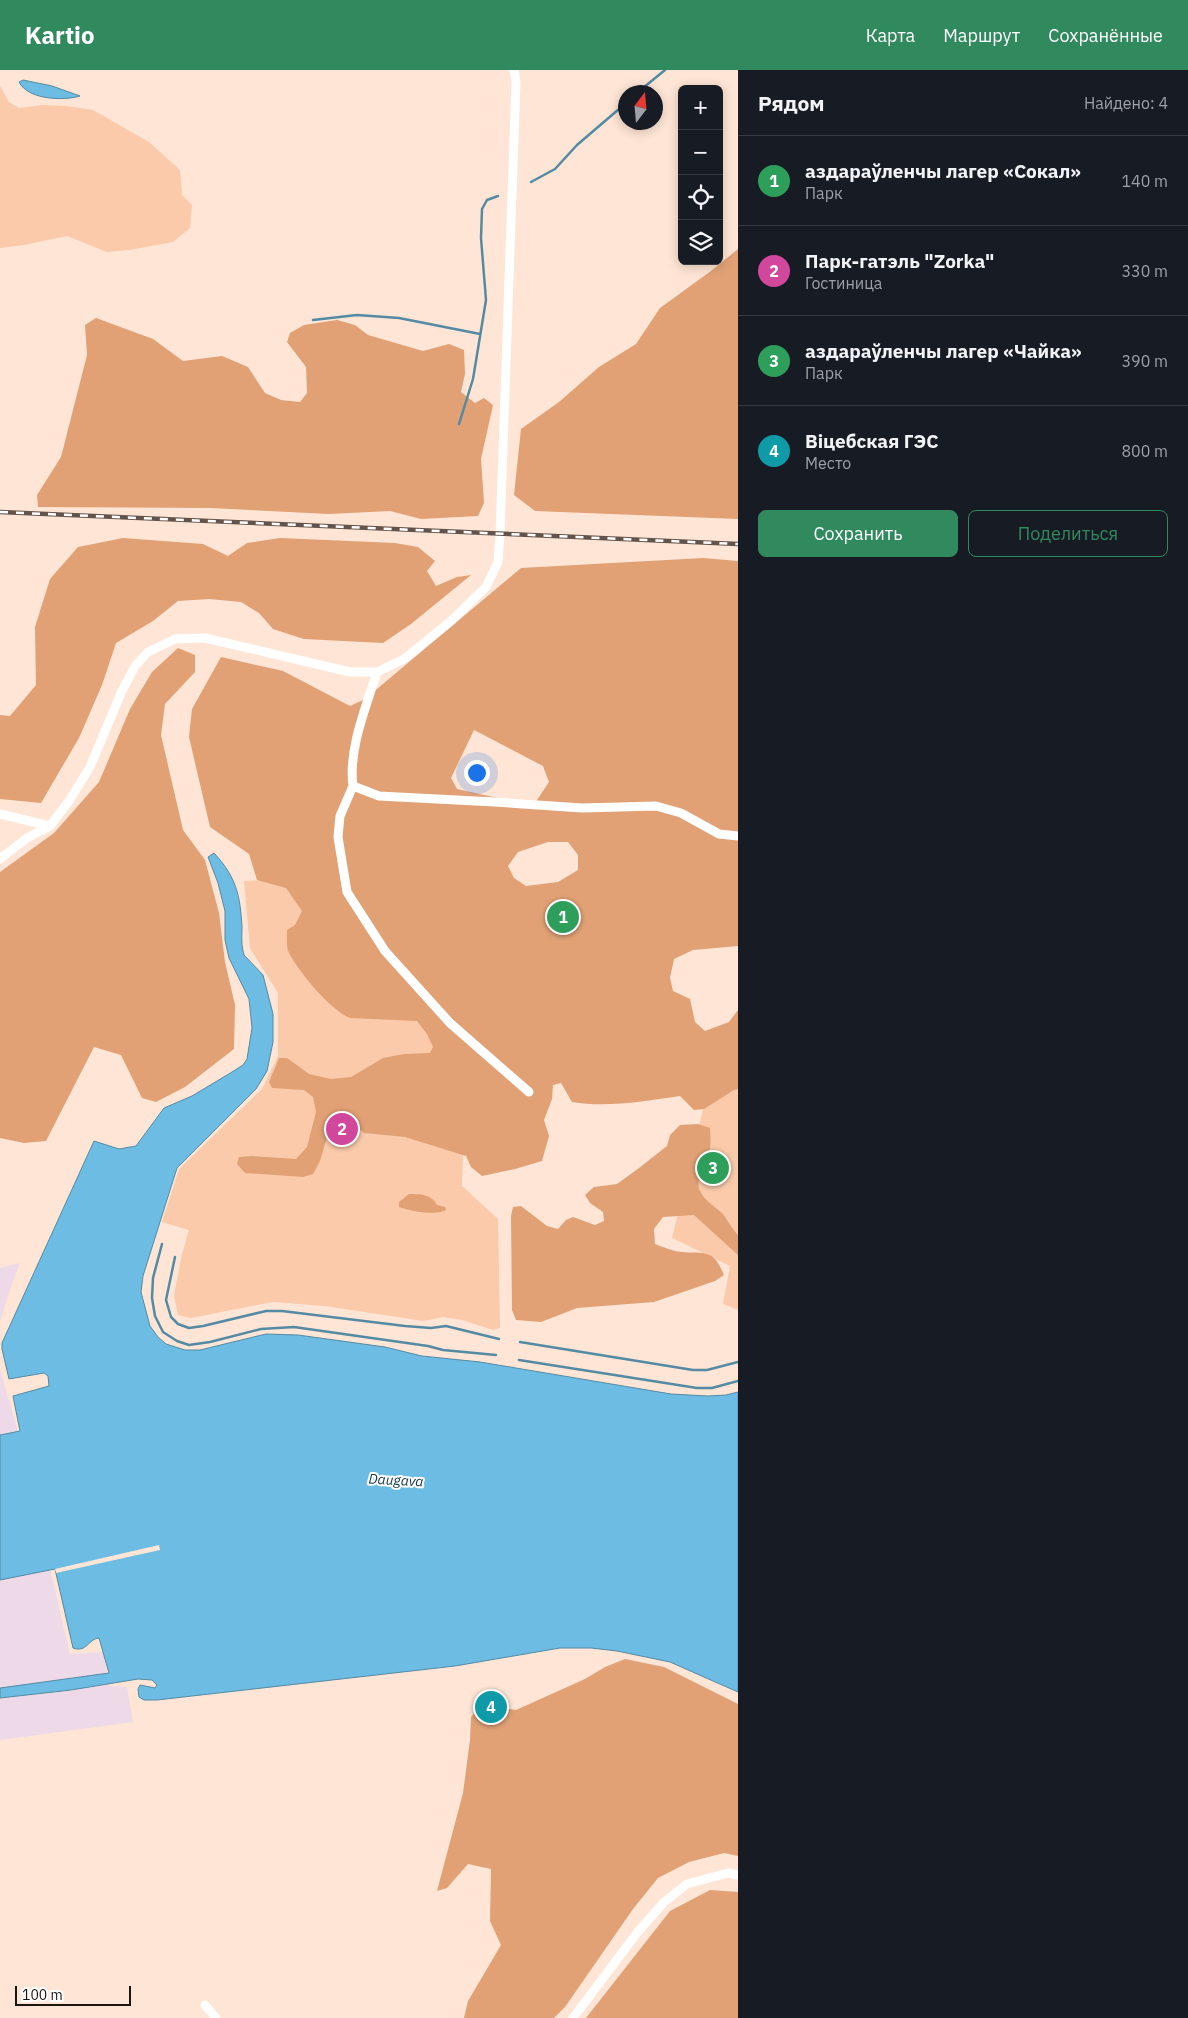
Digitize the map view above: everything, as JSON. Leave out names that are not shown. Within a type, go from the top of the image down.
[{"type":"street","points":[[0,859],[27,838],[50,826],[69,801],[90,767],[121,693],[135,666],[148,652],[175,639],[205,638],[350,672],[377,672],[404,659],[451,621],[486,587],[498,562],[513,194],[516,80],[514,70]]},
{"type":"street","points":[[377,672],[361,723],[351,772],[353,786],[340,816],[338,837],[347,892],[385,951],[444,1016],[529,1092]]},
{"type":"street","points":[[353,786],[379,796],[582,808],[656,806],[680,813],[720,834],[738,836]]},
{"type":"street","points":[[0,814],[50,826]]},
{"type":"street","points":[[574,2018],[637,1933],[664,1902],[687,1884],[728,1873],[738,1875]]},
{"type":"street","points":[[205,2005],[216,2018]]},
{"type":"shaded area","points":[[0,86],[9,102],[19,108],[42,105],[93,110],[149,142],[180,170],[182,195],[192,205],[190,228],[173,242],[129,250],[107,252],[67,236],[0,248]]},
{"type":"shaded area","points":[[738,249],[738,519],[535,511],[514,495],[521,429],[559,402],[599,367],[636,344],[660,308],[718,265],[723,265],[723,261]]},
{"type":"shaded area","points":[[96,318],[153,339],[183,361],[222,356],[248,367],[265,393],[281,400],[300,402],[307,393],[306,367],[287,342],[290,333],[304,325],[337,320],[355,325],[368,335],[423,351],[449,344],[464,350],[465,374],[461,392],[475,403],[484,398],[493,405],[481,459],[484,503],[478,516],[421,519],[390,511],[329,514],[211,508],[38,507],[37,495],[61,457],[87,355],[85,325]]},
{"type":"shaded area","points":[[123,538],[203,544],[228,556],[247,543],[280,538],[395,543],[418,547],[435,561],[427,571],[436,586],[457,577],[471,575],[411,624],[383,643],[304,639],[273,629],[259,613],[241,602],[209,599],[178,601],[153,621],[116,643],[102,685],[79,738],[41,803],[0,799],[0,715],[10,716],[36,685],[35,627],[50,579],[78,547]]},
{"type":"shaded area","points":[[703,558],[738,561],[738,946],[693,950],[674,959],[670,978],[673,991],[690,999],[695,1022],[705,1031],[729,1022],[738,1010],[738,1089],[704,1109],[694,1110],[680,1096],[612,1104],[572,1102],[561,1083],[553,1085],[552,1099],[544,1120],[549,1136],[542,1161],[482,1176],[471,1167],[466,1156],[405,1137],[364,1133],[350,1121],[329,1130],[320,1161],[313,1174],[303,1177],[245,1173],[237,1164],[239,1157],[296,1159],[307,1147],[316,1112],[313,1097],[304,1090],[272,1088],[269,1082],[279,1058],[287,1058],[309,1074],[331,1079],[351,1077],[383,1058],[404,1054],[430,1053],[433,1047],[427,1034],[417,1021],[350,1018],[324,999],[300,970],[288,951],[287,930],[295,925],[302,911],[286,888],[257,880],[249,854],[210,827],[189,737],[192,709],[221,657],[283,671],[350,706],[365,699],[521,568]],"holes":[[[474,730],[543,766],[549,782],[533,806],[457,789],[451,778]],[[548,842],[568,842],[578,855],[578,870],[558,882],[526,886],[514,878],[508,866],[518,852]]]},
{"type":"shaded area","points":[[178,648],[195,655],[195,672],[165,704],[161,735],[183,830],[205,860],[219,913],[225,962],[235,1005],[234,1049],[185,1087],[156,1102],[142,1098],[121,1055],[94,1047],[46,1141],[24,1143],[0,1138],[0,872],[54,833],[99,782],[130,709],[152,672]]},
{"type":"shaded area","points":[[319,878],[466,1057],[462,1186],[498,1219],[500,1328],[493,1330],[462,1320],[443,1317],[423,1321],[325,1306],[273,1302],[191,1318],[178,1315],[174,1296],[182,1254],[189,1230],[162,1222],[179,1169],[262,1089],[278,1056],[278,993],[250,948],[244,881]]},
{"type":"shaded area","points":[[738,1067],[738,1310],[723,1304],[730,1266],[672,1238],[706,1097]]},
{"type":"shaded area","points":[[698,1124],[710,1128],[711,1137],[708,1159],[699,1180],[700,1191],[704,1198],[722,1213],[738,1235],[738,1255],[694,1215],[663,1217],[654,1229],[655,1244],[668,1249],[712,1256],[724,1275],[715,1281],[654,1302],[577,1308],[541,1322],[516,1320],[512,1310],[511,1216],[513,1207],[521,1206],[547,1226],[558,1229],[566,1220],[573,1217],[595,1225],[604,1221],[603,1212],[590,1203],[585,1195],[594,1187],[617,1184],[639,1168],[667,1146],[670,1135],[680,1125]]},
{"type":"shaded area","points":[[409,1194],[429,1197],[437,1205],[445,1207],[446,1210],[429,1213],[399,1207],[399,1202]]},
{"type":"shaded area","points":[[20,1263],[9,1292],[0,1322],[0,1268]]},
{"type":"shaded area","points":[[0,1369],[15,1421],[70,1654],[103,1652],[110,1686],[127,1687],[133,1722],[0,1740]]},
{"type":"shaded area","points":[[625,1659],[664,1667],[738,1704],[738,1856],[724,1853],[689,1862],[658,1878],[633,1909],[565,2007],[554,2018],[464,2018],[468,2001],[501,1945],[490,1921],[491,1869],[468,1864],[447,1888],[437,1891],[463,1793],[471,1717],[481,1705],[516,1710]]},
{"type":"shaded area","points":[[710,1890],[738,1892],[738,2018],[586,2018],[670,1911]]},
{"type":"water","points":[[23,80],[52,86],[80,96],[56,99],[38,96],[24,88],[19,82]]},
{"type":"water","name":"Daugava","points":[[214,853],[227,870],[236,887],[241,915],[243,951],[244,955],[263,975],[273,1014],[273,1042],[267,1071],[256,1089],[177,1168],[143,1276],[141,1292],[150,1326],[166,1344],[185,1350],[200,1350],[266,1334],[298,1335],[385,1347],[422,1356],[480,1362],[671,1394],[708,1396],[738,1392],[738,1692],[670,1662],[617,1651],[591,1648],[560,1648],[455,1666],[157,1700],[144,1700],[139,1697],[138,1689],[140,1685],[155,1688],[157,1685],[152,1680],[138,1679],[71,1690],[0,1698],[0,1688],[109,1673],[99,1638],[81,1649],[73,1648],[55,1569],[0,1580],[0,1435],[20,1431],[13,1396],[49,1386],[48,1376],[44,1373],[9,1379],[2,1343],[94,1141],[119,1149],[136,1146],[164,1108],[192,1096],[243,1065],[247,1059],[252,1028],[249,999],[229,958],[225,940],[225,911],[218,883],[208,857]]},
{"type":"pier","points":[[159,1545],[160,1550],[56,1573],[55,1569]]},
{"type":"waterway","points":[[647,85],[665,70]]},
{"type":"waterway","points":[[531,182],[555,169],[577,145],[618,110]]},
{"type":"waterway","points":[[459,424],[473,379],[486,300],[481,238],[482,209],[487,200],[498,196]]},
{"type":"waterway","points":[[313,320],[357,315],[399,318],[480,334]]},
{"type":"waterway","points":[[162,1244],[153,1278],[152,1298],[155,1316],[163,1332],[177,1341],[189,1345],[210,1342],[261,1329],[294,1327],[428,1346],[443,1350],[496,1355]]},
{"type":"waterway","points":[[175,1257],[166,1300],[171,1317],[178,1324],[189,1328],[266,1311],[282,1311],[405,1326],[431,1328],[446,1326],[499,1339]]},
{"type":"waterway","points":[[520,1342],[693,1370],[707,1370],[738,1362]]},
{"type":"waterway","points":[[519,1360],[697,1388],[712,1388],[738,1381]]},
{"type":"railway","points":[[0,512],[738,544]]},
{"type":"place","name":"аздараўленчы лагер «Сокал»","points":[[563,917]]},
{"type":"place","name":"Парк-гатэль \"Zorka\"","points":[[342,1129]]},
{"type":"place","name":"аздараўленчы лагер «Чайка»","points":[[713,1168]]},
{"type":"place","name":"Віцебская ГЭС","points":[[491,1707]]}]
